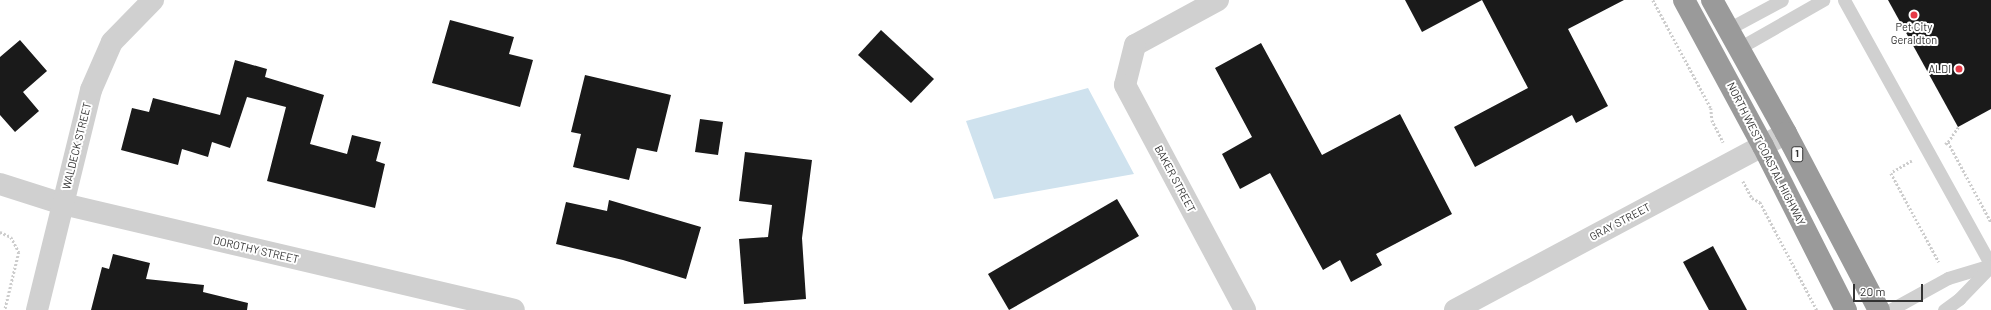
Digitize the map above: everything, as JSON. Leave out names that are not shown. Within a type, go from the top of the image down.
[{"type":"highway","name":"NORTH WEST COASTAL HIGHWAY","points":[[1684,0],[1763,146],[1846,310]]},
{"type":"highway","name":"1","points":[[1712,0],[1786,133],[1880,310]]},
{"type":"street","name":"WALDECK STREET","points":[[37,310],[90,90],[112,42],[153,0]]},
{"type":"street","name":"BAKER STREET","points":[[1218,0],[1135,45],[1125,85],[1245,310]]},
{"type":"street","name":"GRAY STREET","points":[[1455,310],[1786,133]]},
{"type":"street","name":"DOROTHY STREET","points":[[0,184],[63,204],[514,310]]},
{"type":"lane","points":[[1733,38],[1782,0]]},
{"type":"lane","points":[[1733,38],[1823,0]]},
{"type":"lane","points":[[1844,0],[1991,265]]},
{"type":"lane","points":[[1890,310],[1948,278],[1991,265]]},
{"type":"lane","points":[[1944,310],[1959,299],[1991,265]]},
{"type":"path","points":[[1653,0],[1711,108],[1712,120],[1720,136]]},
{"type":"path","points":[[1958,128],[1948,142],[1991,222]]},
{"type":"path","points":[[1891,173],[1938,262]]},
{"type":"path","points":[[1749,194],[1752,198],[1760,202],[1817,310]]},
{"type":"path","points":[[0,232],[11,237],[19,252],[5,310]]},
{"type":"water","points":[[1088,88],[1134,174],[994,199],[966,121]]},
{"type":"building","points":[[1405,0],[1482,0],[1422,32]]},
{"type":"building","points":[[1482,0],[1624,0],[1568,29],[1608,106],[1576,123],[1572,115],[1475,167],[1454,127],[1528,88]]},
{"type":"building","name":"ALDI","points":[[1888,0],[1991,0],[1991,109],[1958,127]]},
{"type":"building","points":[[450,20],[514,37],[509,54],[533,60],[520,107],[432,83]]},
{"type":"building","points":[[881,30],[934,79],[911,103],[858,55]]},
{"type":"building","points":[[20,40],[47,71],[23,92],[39,111],[15,132],[0,115],[0,57]]},
{"type":"building","points":[[1261,43],[1322,155],[1400,114],[1452,214],[1376,254],[1382,265],[1351,282],[1340,260],[1323,270],[1270,173],[1240,189],[1222,154],[1252,137],[1215,68]]},
{"type":"building","points":[[235,60],[267,69],[265,77],[324,95],[310,144],[347,154],[352,135],[381,142],[376,161],[385,164],[375,208],[267,181],[286,107],[247,97],[230,148],[212,142],[208,157],[182,149],[178,165],[121,150],[132,108],[149,112],[153,98],[220,115]]},
{"type":"building","points":[[585,75],[671,95],[657,152],[637,148],[629,180],[573,167],[581,134],[571,132]]},
{"type":"building","points":[[700,119],[723,122],[718,155],[695,152]]},
{"type":"building","points":[[745,152],[812,160],[802,238],[806,299],[744,304],[739,239],[768,237],[772,205],[739,201]]},
{"type":"building","points":[[1117,199],[1139,236],[1009,310],[988,274]]},
{"type":"building","points":[[609,200],[701,227],[686,279],[623,260],[556,244],[566,202],[607,211]]},
{"type":"building","points":[[1713,246],[1747,310],[1709,310],[1683,262]]},
{"type":"building","points":[[113,254],[150,263],[146,279],[204,285],[203,292],[248,303],[247,310],[91,310],[102,267],[109,269]]},
{"type":"place","name":"Pet City Geraldton","points":[[1914,15]]},
{"type":"place","name":"ALDI","points":[[1959,69]]}]
